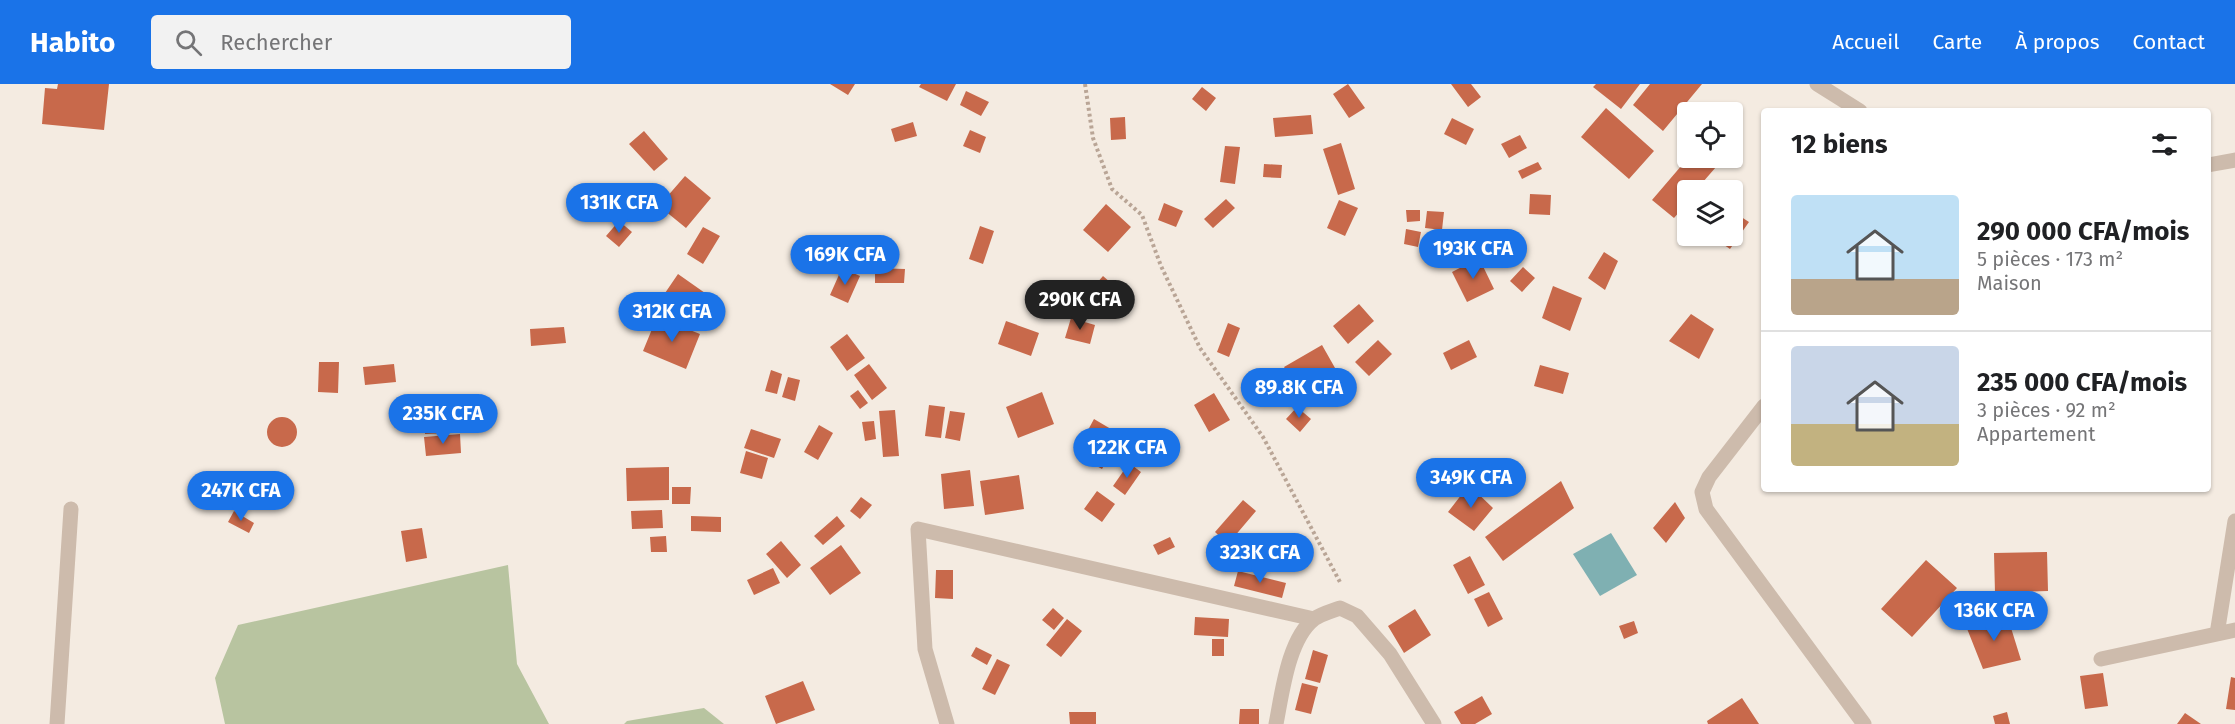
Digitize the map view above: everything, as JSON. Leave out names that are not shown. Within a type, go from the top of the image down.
[{"type":"street","points":[[1817,84],[1855,108]]},
{"type":"street","points":[[2211,164],[2235,160]]},
{"type":"street","points":[[1761,410],[1709,477],[1702,492],[1706,509],[1864,724]]},
{"type":"street","points":[[57,724],[71,509]]},
{"type":"street","points":[[2217,634],[2235,521]]},
{"type":"street","points":[[947,724],[925,649],[918,530],[1314,618]]},
{"type":"street","points":[[1276,724],[1288,670],[1300,634],[1314,618],[1340,608],[1357,616],[1390,654],[1434,724]]},
{"type":"street","points":[[2101,659],[2235,630]]},
{"type":"path","points":[[1085,84],[1093,138],[1112,189],[1142,215],[1161,266],[1200,348],[1263,437],[1357,616]]},
{"type":"green space","points":[[508,565],[517,664],[549,724],[225,724],[215,678],[238,625]]},
{"type":"green space","points":[[704,708],[724,724],[624,724],[627,721]]},
{"type":"water","points":[[1611,533],[1637,575],[1600,596],[1573,554]]},
{"type":"building","points":[[58,84],[109,84],[104,130],[42,124],[45,88],[57,89]]},
{"type":"building","points":[[830,84],[855,84],[848,95]]},
{"type":"building","points":[[921,84],[956,84],[947,101],[919,87]]},
{"type":"building","points":[[1348,84],[1365,108],[1349,118],[1333,94]]},
{"type":"building","points":[[1451,84],[1471,84],[1481,97],[1468,107]]},
{"type":"building","points":[[1596,84],[1640,84],[1621,109],[1593,87]]},
{"type":"building","points":[[1650,84],[1702,84],[1687,102],[1677,102],[1677,114],[1663,131],[1633,105]]},
{"type":"building","points":[[1202,87],[1216,98],[1206,111],[1192,99]]},
{"type":"building","points":[[966,91],[989,102],[981,116],[960,105]]},
{"type":"building","points":[[1606,108],[1654,151],[1629,179],[1581,137]]},
{"type":"building","points":[[1311,115],[1313,134],[1275,137],[1273,118]]},
{"type":"building","points":[[1125,117],[1126,139],[1111,140],[1110,118]]},
{"type":"building","points":[[1452,118],[1474,129],[1466,145],[1444,134]]},
{"type":"building","points":[[913,122],[917,136],[895,142],[891,129]]},
{"type":"building","points":[[970,130],[986,137],[980,153],[963,146]]},
{"type":"building","points":[[644,131],[668,159],[654,171],[629,144]]},
{"type":"building","points":[[1520,135],[1527,148],[1509,158],[1501,144]]},
{"type":"building","points":[[1341,143],[1355,189],[1338,195],[1323,149]]},
{"type":"building","points":[[1225,146],[1240,147],[1235,184],[1220,182]]},
{"type":"building","points":[[1538,162],[1542,169],[1522,179],[1518,171]]},
{"type":"building","points":[[1264,164],[1282,165],[1281,178],[1263,177]]},
{"type":"building","points":[[1679,168],[1715,168],[1705,180],[1677,180],[1677,215],[1674,218],[1652,200]]},
{"type":"building","points":[[685,176],[711,198],[686,228],[659,206]]},
{"type":"building","points":[[1530,194],[1551,195],[1550,215],[1529,214]]},
{"type":"building","points":[[1226,199],[1235,208],[1213,228],[1204,219]]},
{"type":"building","points":[[1339,200],[1358,208],[1345,236],[1327,228]]},
{"type":"building","points":[[1164,203],[1183,211],[1176,227],[1158,220]]},
{"type":"building","points":[[1106,204],[1131,227],[1108,252],[1083,230]]},
{"type":"building","points":[[1406,210],[1420,210],[1420,221],[1407,222]]},
{"type":"building","points":[[1427,211],[1444,212],[1442,230],[1425,228]]},
{"type":"building","points":[[1743,218],[1749,222],[1743,231]]},
{"type":"building","points":[[619,221],[632,232],[619,247],[606,236]]},
{"type":"building","points":[[980,226],[994,231],[983,264],[969,259]]},
{"type":"building","points":[[703,227],[720,236],[703,264],[687,254]]},
{"type":"building","points":[[1406,229],[1421,232],[1418,247],[1404,244]]},
{"type":"building","points":[[1604,252],[1618,261],[1605,290],[1588,278]]},
{"type":"building","points":[[1479,258],[1494,289],[1467,302],[1452,272]]},
{"type":"building","points":[[1523,267],[1535,278],[1522,292],[1510,281]]},
{"type":"building","points":[[842,268],[860,276],[848,303],[830,295]]},
{"type":"building","points":[[875,268],[905,269],[904,283],[875,283]]},
{"type":"building","points":[[678,274],[705,293],[690,315],[663,296]]},
{"type":"building","points":[[1103,276],[1127,297],[1114,312],[1090,291]]},
{"type":"building","points":[[1553,286],[1582,298],[1570,331],[1542,318]]},
{"type":"building","points":[[1359,304],[1374,321],[1348,344],[1333,326]]},
{"type":"building","points":[[1691,314],[1714,329],[1699,359],[1669,341]]},
{"type":"building","points":[[657,317],[700,334],[686,369],[643,351]]},
{"type":"building","points":[[1071,318],[1095,325],[1090,344],[1065,338]]},
{"type":"building","points":[[1006,321],[1039,333],[1031,356],[998,344]]},
{"type":"building","points":[[1228,323],[1240,328],[1229,357],[1217,352]]},
{"type":"building","points":[[564,327],[566,343],[531,346],[530,329]]},
{"type":"building","points":[[847,334],[865,358],[847,371],[830,347]]},
{"type":"building","points":[[1378,340],[1392,354],[1369,376],[1355,362]]},
{"type":"building","points":[[1469,340],[1477,357],[1451,370],[1443,353]]},
{"type":"building","points":[[1322,345],[1339,375],[1301,396],[1284,367]]},
{"type":"building","points":[[319,362],[339,362],[338,393],[318,392]]},
{"type":"building","points":[[394,364],[396,382],[365,385],[363,367]]},
{"type":"building","points":[[869,364],[887,388],[872,400],[854,375]]},
{"type":"building","points":[[1540,365],[1569,373],[1563,394],[1534,386]]},
{"type":"building","points":[[771,370],[782,374],[777,394],[765,391]]},
{"type":"building","points":[[788,377],[800,380],[795,401],[782,397]]},
{"type":"building","points":[[858,390],[868,403],[860,409],[850,396]]},
{"type":"building","points":[[1042,392],[1054,424],[1018,438],[1006,407]]},
{"type":"building","points":[[1214,393],[1230,420],[1209,432],[1194,405]]},
{"type":"building","points":[[468,399],[470,432],[425,434],[423,402]]},
{"type":"building","points":[[929,405],[945,407],[941,438],[925,436]]},
{"type":"building","points":[[1297,407],[1311,419],[1300,432],[1286,419]]},
{"type":"building","points":[[895,410],[899,456],[883,457],[879,411]]},
{"type":"building","points":[[950,411],[965,413],[960,441],[945,438]]},
{"type":"building","points":[[282,417],[292,422],[297,432],[292,442],[282,447],[272,442],[267,432],[272,422]]},
{"type":"building","points":[[1094,419],[1121,435],[1102,469],[1075,454]]},
{"type":"building","points":[[874,421],[876,439],[865,441],[862,422]]},
{"type":"building","points":[[819,425],[833,433],[818,460],[804,452]]},
{"type":"building","points":[[751,429],[781,439],[774,458],[744,448]]},
{"type":"building","points":[[460,434],[461,453],[426,456],[424,437]]},
{"type":"building","points":[[746,451],[768,458],[762,479],[740,473]]},
{"type":"building","points":[[1129,463],[1141,472],[1125,495],[1113,486]]},
{"type":"building","points":[[669,467],[669,500],[627,501],[626,468]]},
{"type":"building","points":[[970,470],[974,506],[944,509],[941,474]]},
{"type":"building","points":[[1019,475],[1024,509],[985,515],[980,481]]},
{"type":"building","points":[[1561,481],[1574,508],[1503,561],[1485,537]]},
{"type":"building","points":[[1469,485],[1493,508],[1474,531],[1448,512]]},
{"type":"building","points":[[672,487],[691,487],[690,504],[672,504]]},
{"type":"building","points":[[1097,491],[1115,504],[1102,522],[1084,509]]},
{"type":"building","points":[[861,497],[872,505],[860,519],[850,511]]},
{"type":"building","points":[[1243,500],[1256,511],[1228,544],[1215,532]]},
{"type":"building","points":[[1675,502],[1685,518],[1666,543],[1653,528]]},
{"type":"building","points":[[662,510],[663,528],[632,529],[631,511]]},
{"type":"building","points":[[234,511],[254,523],[249,533],[228,522]]},
{"type":"building","points":[[691,516],[721,517],[721,532],[691,531]]},
{"type":"building","points":[[837,516],[845,526],[823,545],[814,536]]},
{"type":"building","points":[[422,528],[427,558],[406,562],[401,531]]},
{"type":"building","points":[[666,536],[667,552],[651,552],[650,537]]},
{"type":"building","points":[[1170,537],[1175,547],[1158,555],[1153,545]]},
{"type":"building","points":[[781,541],[801,565],[787,578],[766,554]]},
{"type":"building","points":[[841,545],[861,573],[830,595],[810,568]]},
{"type":"building","points":[[2047,552],[2048,591],[1995,593],[1994,553]]},
{"type":"building","points":[[1470,556],[1485,585],[1468,594],[1453,565]]},
{"type":"building","points":[[1926,560],[1957,588],[1912,637],[1881,609]]},
{"type":"building","points":[[773,568],[780,583],[754,595],[747,580]]},
{"type":"building","points":[[936,570],[953,570],[953,599],[935,598]]},
{"type":"building","points":[[1238,571],[1286,583],[1282,598],[1234,586]]},
{"type":"building","points":[[1489,592],[1503,619],[1488,627],[1474,599]]},
{"type":"building","points":[[1053,608],[1064,618],[1054,630],[1042,620]]},
{"type":"building","points":[[1415,609],[1431,635],[1404,653],[1388,626]]},
{"type":"building","points":[[2007,615],[2021,660],[1983,669],[1966,626]]},
{"type":"building","points":[[1195,617],[1229,619],[1228,637],[1194,635]]},
{"type":"building","points":[[1067,619],[1082,631],[1061,657],[1046,645]]},
{"type":"building","points":[[1634,621],[1638,633],[1624,639],[1619,626]]},
{"type":"building","points":[[1212,639],[1224,639],[1224,656],[1212,656]]},
{"type":"building","points":[[976,647],[992,655],[987,665],[971,656]]},
{"type":"building","points":[[1313,650],[1328,655],[1320,683],[1305,679]]},
{"type":"building","points":[[997,659],[1010,665],[995,695],[982,689]]},
{"type":"building","points":[[2103,673],[2108,706],[2085,709],[2080,676]]},
{"type":"building","points":[[2231,677],[2235,678],[2235,710],[2226,709]]},
{"type":"building","points":[[803,681],[815,710],[776,724],[765,696]]},
{"type":"building","points":[[1302,683],[1318,687],[1311,714],[1295,710]]},
{"type":"building","points":[[1482,696],[1492,714],[1475,724],[1461,724],[1454,712]]},
{"type":"building","points":[[1742,698],[1759,724],[1708,724],[1707,721]]},
{"type":"building","points":[[1240,709],[1259,709],[1259,724],[1239,724]]},
{"type":"building","points":[[1069,712],[1096,712],[1096,724],[1070,724]]},
{"type":"building","points":[[2007,712],[2010,724],[1995,724],[1993,716]]},
{"type":"building","points":[[2185,713],[2201,724],[2177,724]]}]
